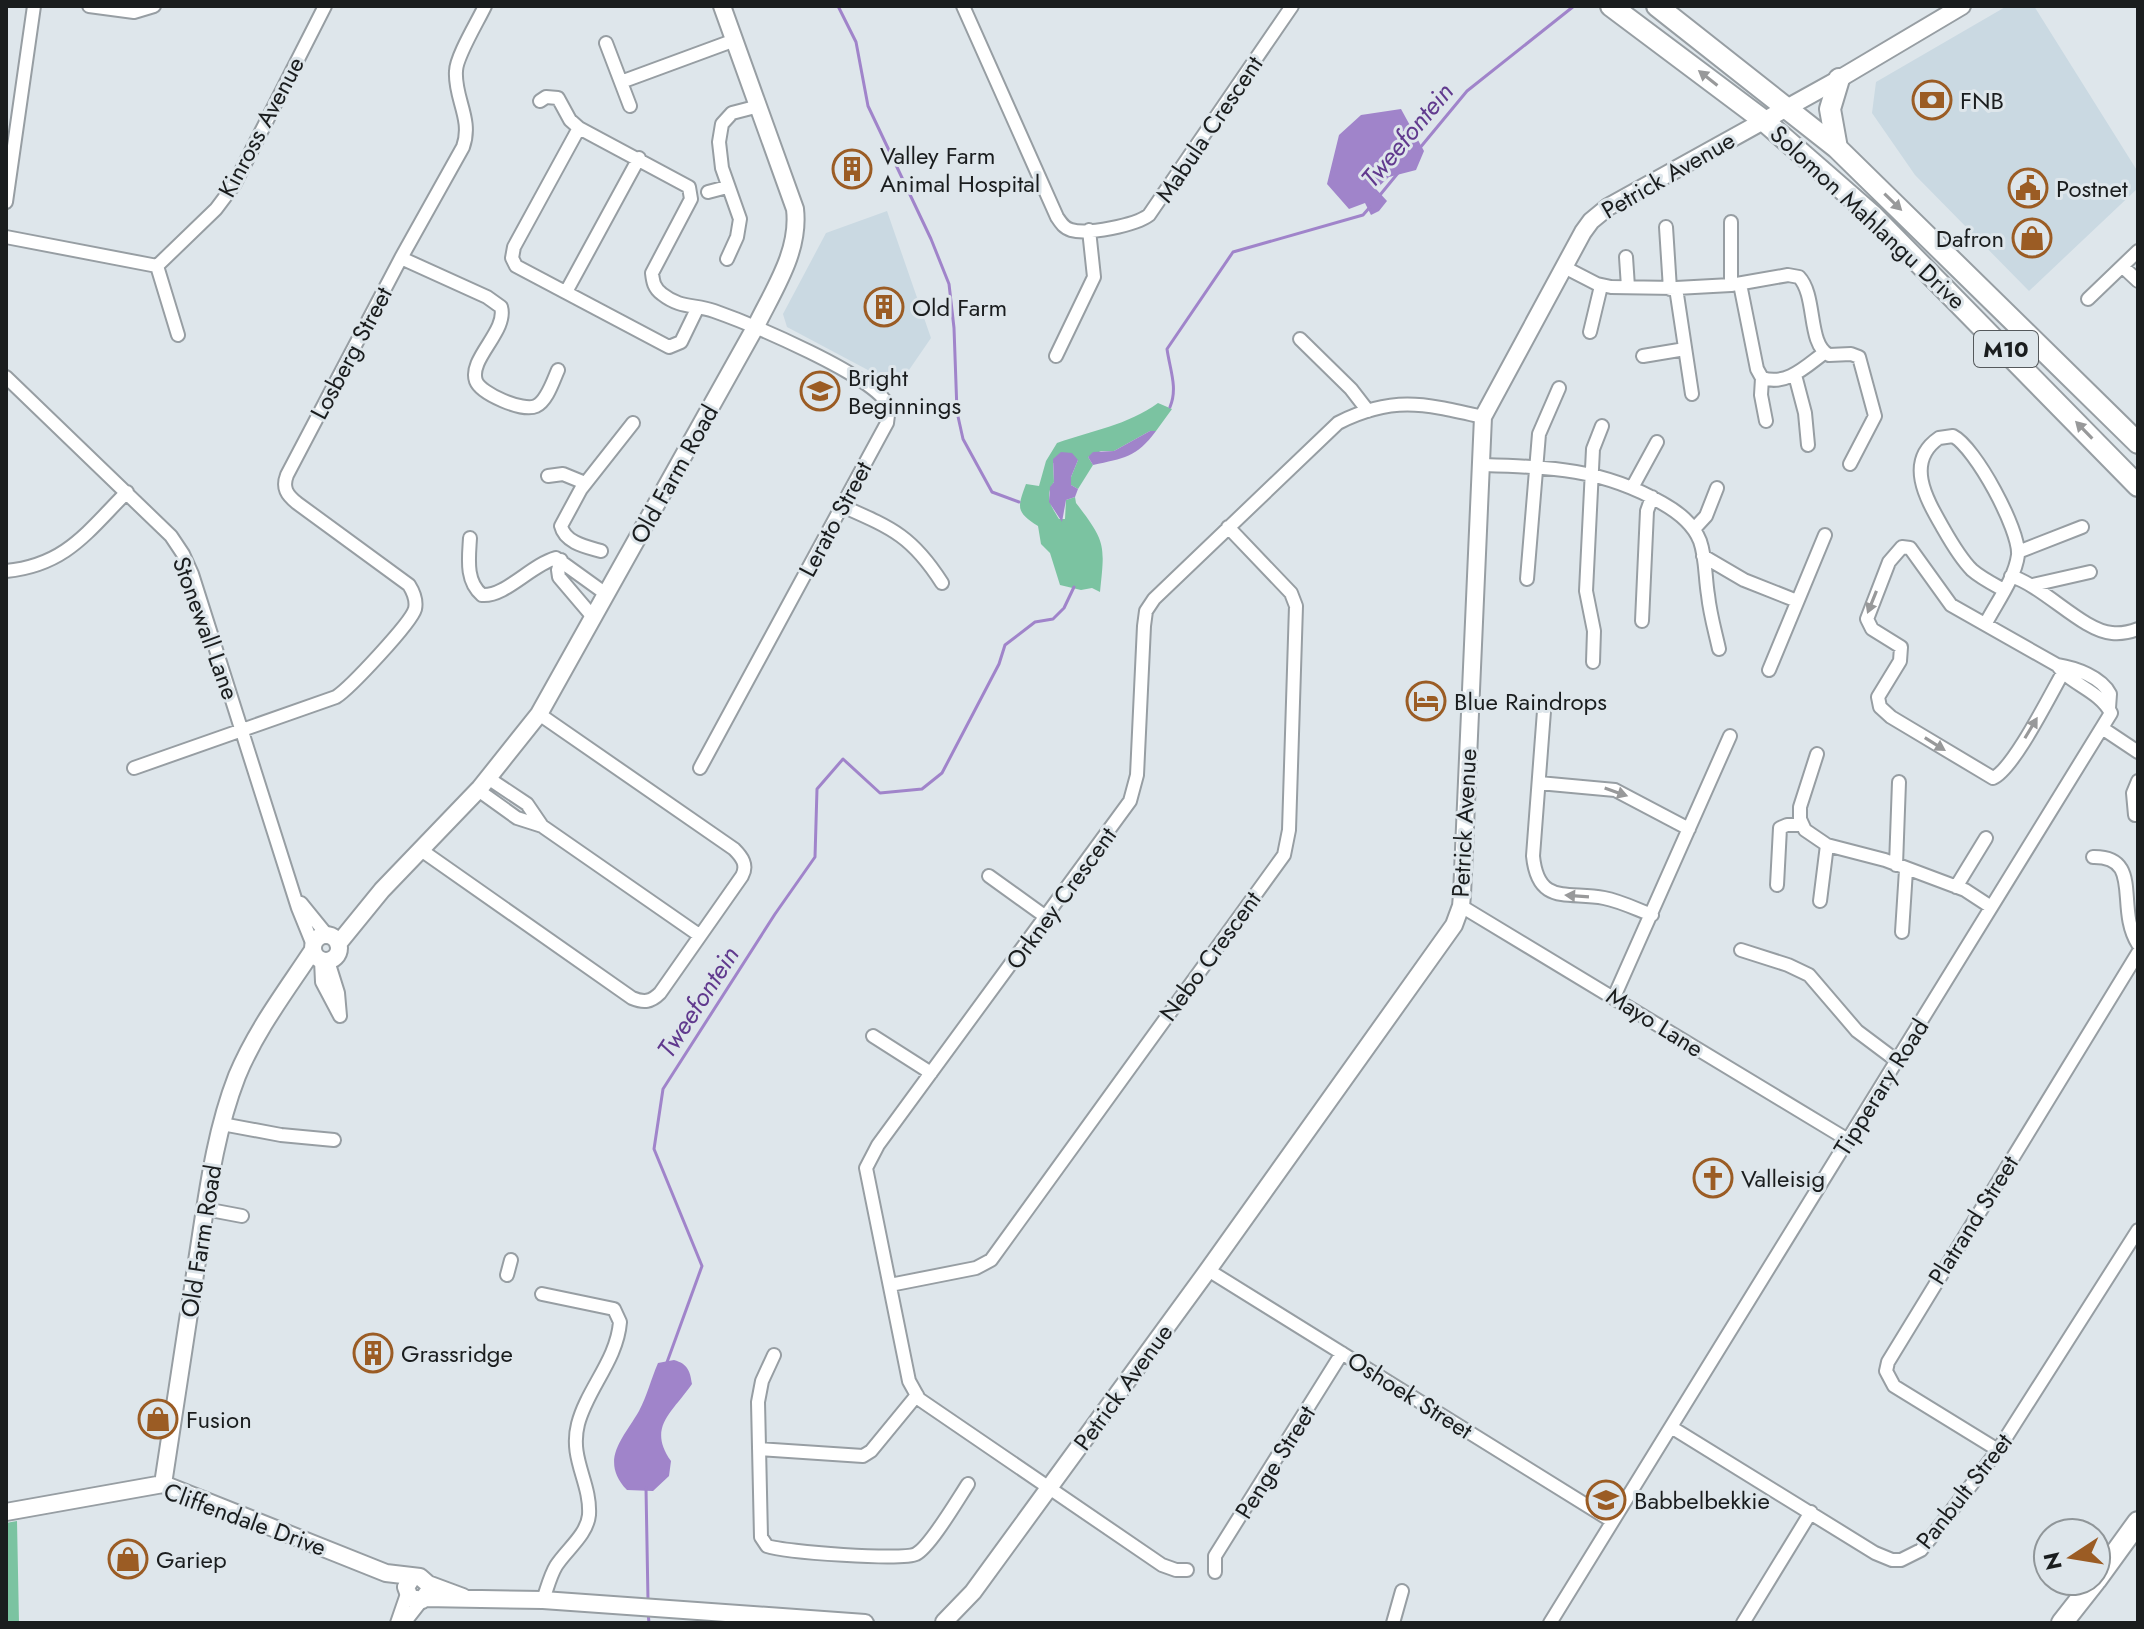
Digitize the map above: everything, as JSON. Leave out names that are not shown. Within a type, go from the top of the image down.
[{"type":"main road","name":"Solomon Mahlangu Drive","points":[[1611,6],[1763,120],[1872,215],[2138,486]]},
{"type":"main road","name":"Solomon Mahlangu Drive","points":[[1657,6],[1837,148],[2138,443]]},
{"type":"main road","points":[[1837,148],[1830,109],[1839,79]]},
{"type":"main road","points":[[2112,1558],[2138,1522]]},
{"type":"main road","points":[[2062,1623],[2083,1597]]},
{"type":"street","points":[[6,202],[34,6]]},
{"type":"street","points":[[89,6],[134,12],[154,6]]},
{"type":"street","name":"Kinross Avenue","points":[[157,266],[226,198],[325,6]]},
{"type":"street","name":"Losberg Street","points":[[242,730],[327,701],[344,692],[413,614],[414,593],[402,580],[290,498],[285,485],[287,475],[465,141],[468,126],[456,82],[456,64],[485,6]]},
{"type":"street","name":"Old Farm Road","points":[[163,1484],[205,1209],[222,1124],[243,1063],[282,992],[483,784],[539,714],[756,326],[788,260],[797,227],[790,193],[722,6]]},
{"type":"street","points":[[963,6],[1057,217],[1070,230],[1089,230],[1094,277],[1056,356]]},
{"type":"street","name":"Mabula Crescent","points":[[1089,230],[1130,224],[1149,215],[1292,6]]},
{"type":"street","name":"Petrick Avenue","points":[[941,1623],[973,1592],[1454,925],[1461,906],[1483,417],[1583,232],[1598,213],[1839,79],[1962,6]]},
{"type":"street","points":[[621,82],[735,40]]},
{"type":"street","points":[[606,43],[630,106]]},
{"type":"street","points":[[540,101],[549,96],[558,98],[570,120],[579,128],[684,183],[692,196],[657,262],[653,279],[655,288],[665,297],[756,326]]},
{"type":"street","points":[[727,259],[740,225],[720,154],[722,124],[732,113],[759,106]]},
{"type":"street","points":[[579,128],[512,252],[514,262],[520,270],[669,347],[681,342],[697,309]]},
{"type":"street","points":[[566,292],[639,158]]},
{"type":"street","points":[[708,192],[727,187]]},
{"type":"street","points":[[1731,222],[1735,284],[1762,378],[1761,395],[1766,421]]},
{"type":"street","points":[[1666,227],[1673,288],[1692,394]]},
{"type":"street","points":[[6,237],[157,266],[178,335]]},
{"type":"street","points":[[2088,299],[2138,251]]},
{"type":"street","points":[[1626,257],[1628,287]]},
{"type":"street","points":[[401,258],[487,297],[501,307],[501,320],[476,371],[476,382],[483,389],[517,406],[534,407],[540,404],[558,370]]},
{"type":"street","points":[[1564,267],[1601,286],[1673,288],[1735,284],[1788,275],[1799,277],[1806,285],[1817,338],[1824,353]]},
{"type":"street","points":[[2123,267],[2138,281]]},
{"type":"street","points":[[1590,332],[1601,286]]},
{"type":"street","name":"Lerato Street","points":[[700,768],[887,423],[889,407],[886,399],[869,385],[756,326]]},
{"type":"street","points":[[1300,339],[1351,389],[1368,411]]},
{"type":"street","points":[[1643,356],[1685,349]]},
{"type":"street","points":[[1762,378],[1774,381],[1795,375],[1824,353],[1854,354],[1859,357],[1875,410],[1874,422],[1850,464]]},
{"type":"street","points":[[1795,375],[1805,413],[1808,445]]},
{"type":"street","name":"Stonewall Lane","points":[[6,377],[127,492],[171,536],[183,554],[295,893],[323,949]]},
{"type":"street","points":[[1527,579],[1534,466],[1542,422],[1559,388]]},
{"type":"street","name":"Orkney Crescent","points":[[917,1395],[909,1381],[866,1168],[878,1145],[1134,793],[1144,626],[1148,607],[1333,427],[1368,411],[1397,403],[1483,417]]},
{"type":"street","points":[[601,551],[568,539],[562,530],[564,518],[585,483],[633,423]]},
{"type":"street","points":[[1593,662],[1593,621],[1586,591],[1593,449],[1602,426]]},
{"type":"street","points":[[1986,623],[2004,590],[2011,576],[2018,552],[2015,536],[1970,450],[1953,436],[1946,435],[1933,442],[1923,456],[1920,475],[1922,492],[1970,568],[2004,590]]},
{"type":"street","points":[[1633,486],[1657,442]]},
{"type":"street","points":[[1480,465],[1534,466],[1592,474],[1633,486],[1678,513],[1694,529],[1703,556],[1710,614],[1719,649]]},
{"type":"street","points":[[548,476],[563,474],[585,483]]},
{"type":"street","points":[[1694,529],[1706,516],[1717,488]]},
{"type":"street","points":[[6,571],[45,564],[66,552],[127,492]]},
{"type":"street","points":[[1642,621],[1647,511],[1652,497]]},
{"type":"street","points":[[842,506],[878,522],[908,541],[921,552],[942,583]]},
{"type":"street","name":"Nebo Crescent","points":[[890,1285],[976,1268],[991,1260],[1284,855],[1289,830],[1296,606],[1291,593],[1228,527]]},
{"type":"street","points":[[2018,552],[2082,527]]},
{"type":"street","points":[[1769,670],[1825,535]]},
{"type":"street","points":[[470,538],[469,569],[472,582],[482,595],[497,593],[539,564],[556,558],[606,594]]},
{"type":"street","points":[[1902,547],[1913,550],[1944,599],[1960,611],[1986,623],[2062,668],[2020,745],[2000,775],[1993,778],[1885,713],[1878,702],[1879,693],[1900,661],[1902,651],[1898,643],[1872,629],[1867,619],[1895,552],[1902,547]]},
{"type":"street","points":[[1703,556],[1744,580],[1797,601]]},
{"type":"street","points":[[561,560],[559,577],[593,617]]},
{"type":"street","points":[[2033,585],[2090,572]]},
{"type":"street","points":[[2011,576],[2033,585],[2099,629],[2117,634],[2138,629]]},
{"type":"street","name":"Tipperary Road","points":[[1550,1623],[2102,728],[2110,711],[2099,697],[2062,668]]},
{"type":"street","points":[[1544,711],[1533,856],[1543,886],[1560,895],[1603,898],[1652,915]]},
{"type":"street","points":[[421,850],[624,993],[641,1002],[650,1001],[660,993],[742,876],[743,859],[734,849],[539,714]]},
{"type":"street","points":[[2102,728],[2138,752]]},
{"type":"street","points":[[134,768],[242,730]]},
{"type":"street","points":[[1614,997],[1730,736]]},
{"type":"street","points":[[1802,825],[1800,807],[1817,754]]},
{"type":"street","points":[[2135,815],[2133,793],[2138,781]]},
{"type":"street","points":[[1899,782],[1902,932]]},
{"type":"street","points":[[1539,783],[1615,790],[1689,829]]},
{"type":"street","points":[[483,784],[517,818],[542,826],[699,935]]},
{"type":"street","points":[[1777,885],[1780,828],[1802,825],[1827,845],[1956,887],[1991,907]]},
{"type":"street","points":[[1956,887],[1986,838]]},
{"type":"street","points":[[1820,901],[1827,845]]},
{"type":"street","points":[[2093,857],[2118,858],[2128,866],[2134,888],[2131,928],[2138,944]]},
{"type":"street","points":[[989,876],[1046,917]]},
{"type":"street","name":"Mayo Lane","points":[[1461,906],[1848,1140]]},
{"type":"street","points":[[1741,950],[1809,975],[1857,1031],[1897,1061]]},
{"type":"street","name":"Platrand Street","points":[[1998,1450],[1894,1386],[1886,1371],[1888,1362],[2138,953]]},
{"type":"street","points":[[873,1036],[931,1073]]},
{"type":"street","points":[[222,1124],[281,1135],[334,1140]]},
{"type":"street","points":[[205,1209],[242,1216]]},
{"type":"street","name":"Panbult Street","points":[[1671,1427],[1875,1553],[1892,1560],[1910,1557],[1921,1550],[1998,1450],[2138,1230]]},
{"type":"street","points":[[507,1275],[511,1260]]},
{"type":"street","name":"Oshoek Street","points":[[1208,1270],[1612,1521]]},
{"type":"street","points":[[542,1294],[611,1309],[618,1314],[619,1331],[581,1416],[575,1440],[575,1454],[588,1506],[587,1524],[557,1565],[543,1600]]},
{"type":"street","name":"Penge Street","points":[[1215,1572],[1215,1556],[1342,1353]]},
{"type":"street","points":[[774,1355],[759,1392],[761,1537],[772,1548],[911,1556],[925,1546],[968,1484]]},
{"type":"street","points":[[759,1449],[863,1456],[871,1451],[917,1395],[1162,1565],[1187,1570]]},
{"type":"street","name":"Cliffendale Drive","points":[[6,1512],[163,1484],[386,1573],[416,1591]]},
{"type":"street","points":[[1743,1623],[1811,1512]]},
{"type":"street","points":[[416,1591],[463,1597],[641,1608],[740,1619],[865,1623]]},
{"type":"street","points":[[397,1623],[416,1591]]},
{"type":"street","points":[[404,1623],[416,1591]]},
{"type":"street","points":[[1393,1623],[1402,1591]]},
{"type":"street","name":"Petrick Avenue","points":[[960,1623],[973,1592]]},
{"type":"street","points":[[941,1623],[953,1623]]},
{"type":"shaded area","points":[[2007,6],[2034,6],[2138,172],[2138,188],[2029,291],[1915,175],[1872,113],[1876,82]]},
{"type":"shaded area","points":[[887,211],[931,338],[898,386],[787,327],[783,314],[826,233]]},
{"type":"green space","points":[[1158,403],[1172,409],[1156,431],[1150,431],[1114,451],[1101,451],[1088,457],[1093,465],[1078,489],[1071,485],[1071,477],[1078,460],[1053,463],[1054,482],[1049,496],[1053,510],[1059,519],[1065,519],[1066,500],[1075,497],[1098,536],[1103,553],[1100,592],[1092,588],[1081,590],[1060,585],[1050,553],[1041,544],[1038,526],[1020,509],[1026,484],[1039,486],[1046,461],[1057,443],[1122,422]]},
{"type":"green space","points":[[17,1521],[19,1623],[6,1623],[6,1523]]},
{"type":"water","points":[[1401,109],[1424,151],[1416,170],[1389,177],[1376,189],[1387,201],[1379,211],[1371,215],[1365,203],[1349,209],[1327,184],[1339,135],[1361,115]]},
{"type":"water","points":[[1150,431],[1156,431],[1129,456],[1093,465],[1088,457],[1093,452],[1114,451]]},
{"type":"water","points":[[1061,452],[1072,453],[1078,460],[1071,485],[1078,489],[1075,497],[1066,500],[1062,522],[1049,502],[1050,487],[1054,482],[1053,459]]},
{"type":"water","points":[[674,1360],[688,1369],[692,1384],[670,1412],[662,1429],[661,1439],[671,1461],[669,1476],[653,1491],[627,1490],[615,1469],[616,1450],[642,1405],[658,1363]]},
{"type":"waterway","points":[[838,6],[856,42],[868,106],[949,284],[957,412],[963,439],[992,492],[1019,502]]},
{"type":"waterway","name":"Tweefontein","points":[[1419,149],[1467,91],[1574,6]]},
{"type":"waterway","name":"Tweefontein","points":[[1380,195],[1398,173]]},
{"type":"waterway","name":"Tweefontein","points":[[1170,407],[1173,386],[1167,349],[1233,252],[1363,215],[1370,207]]},
{"type":"waterway","name":"Tweefontein","points":[[666,1365],[702,1266],[654,1149],[663,1089],[815,857],[817,789],[843,759],[880,793],[922,789],[942,773],[999,664],[1005,645],[1035,622],[1053,619],[1064,608],[1074,587]]},
{"type":"waterway","name":"Tweefontein","points":[[646,1488],[648,1600]]},
{"type":"waterway","name":"Tweefontein","points":[[648,1612],[649,1623]]},
{"type":"place","name":"FNB","points":[[1932,100]]},
{"type":"place","name":"Valley Farm Animal Hospital","points":[[852,169]]},
{"type":"place","name":"Postnet","points":[[2028,188]]},
{"type":"place","name":"Dafron","points":[[2032,238]]},
{"type":"place","name":"Old Farm","points":[[884,307]]},
{"type":"place","name":"Bright Beginnings","points":[[820,391]]},
{"type":"place","name":"Blue Raindrops","points":[[1426,701]]},
{"type":"place","name":"Valleisig","points":[[1713,1178]]},
{"type":"place","name":"Grassridge","points":[[373,1353]]},
{"type":"place","name":"Fusion","points":[[158,1419]]},
{"type":"place","name":"Babbelbekkie","points":[[1606,1500]]},
{"type":"place","name":"Gariep","points":[[128,1559]]}]
